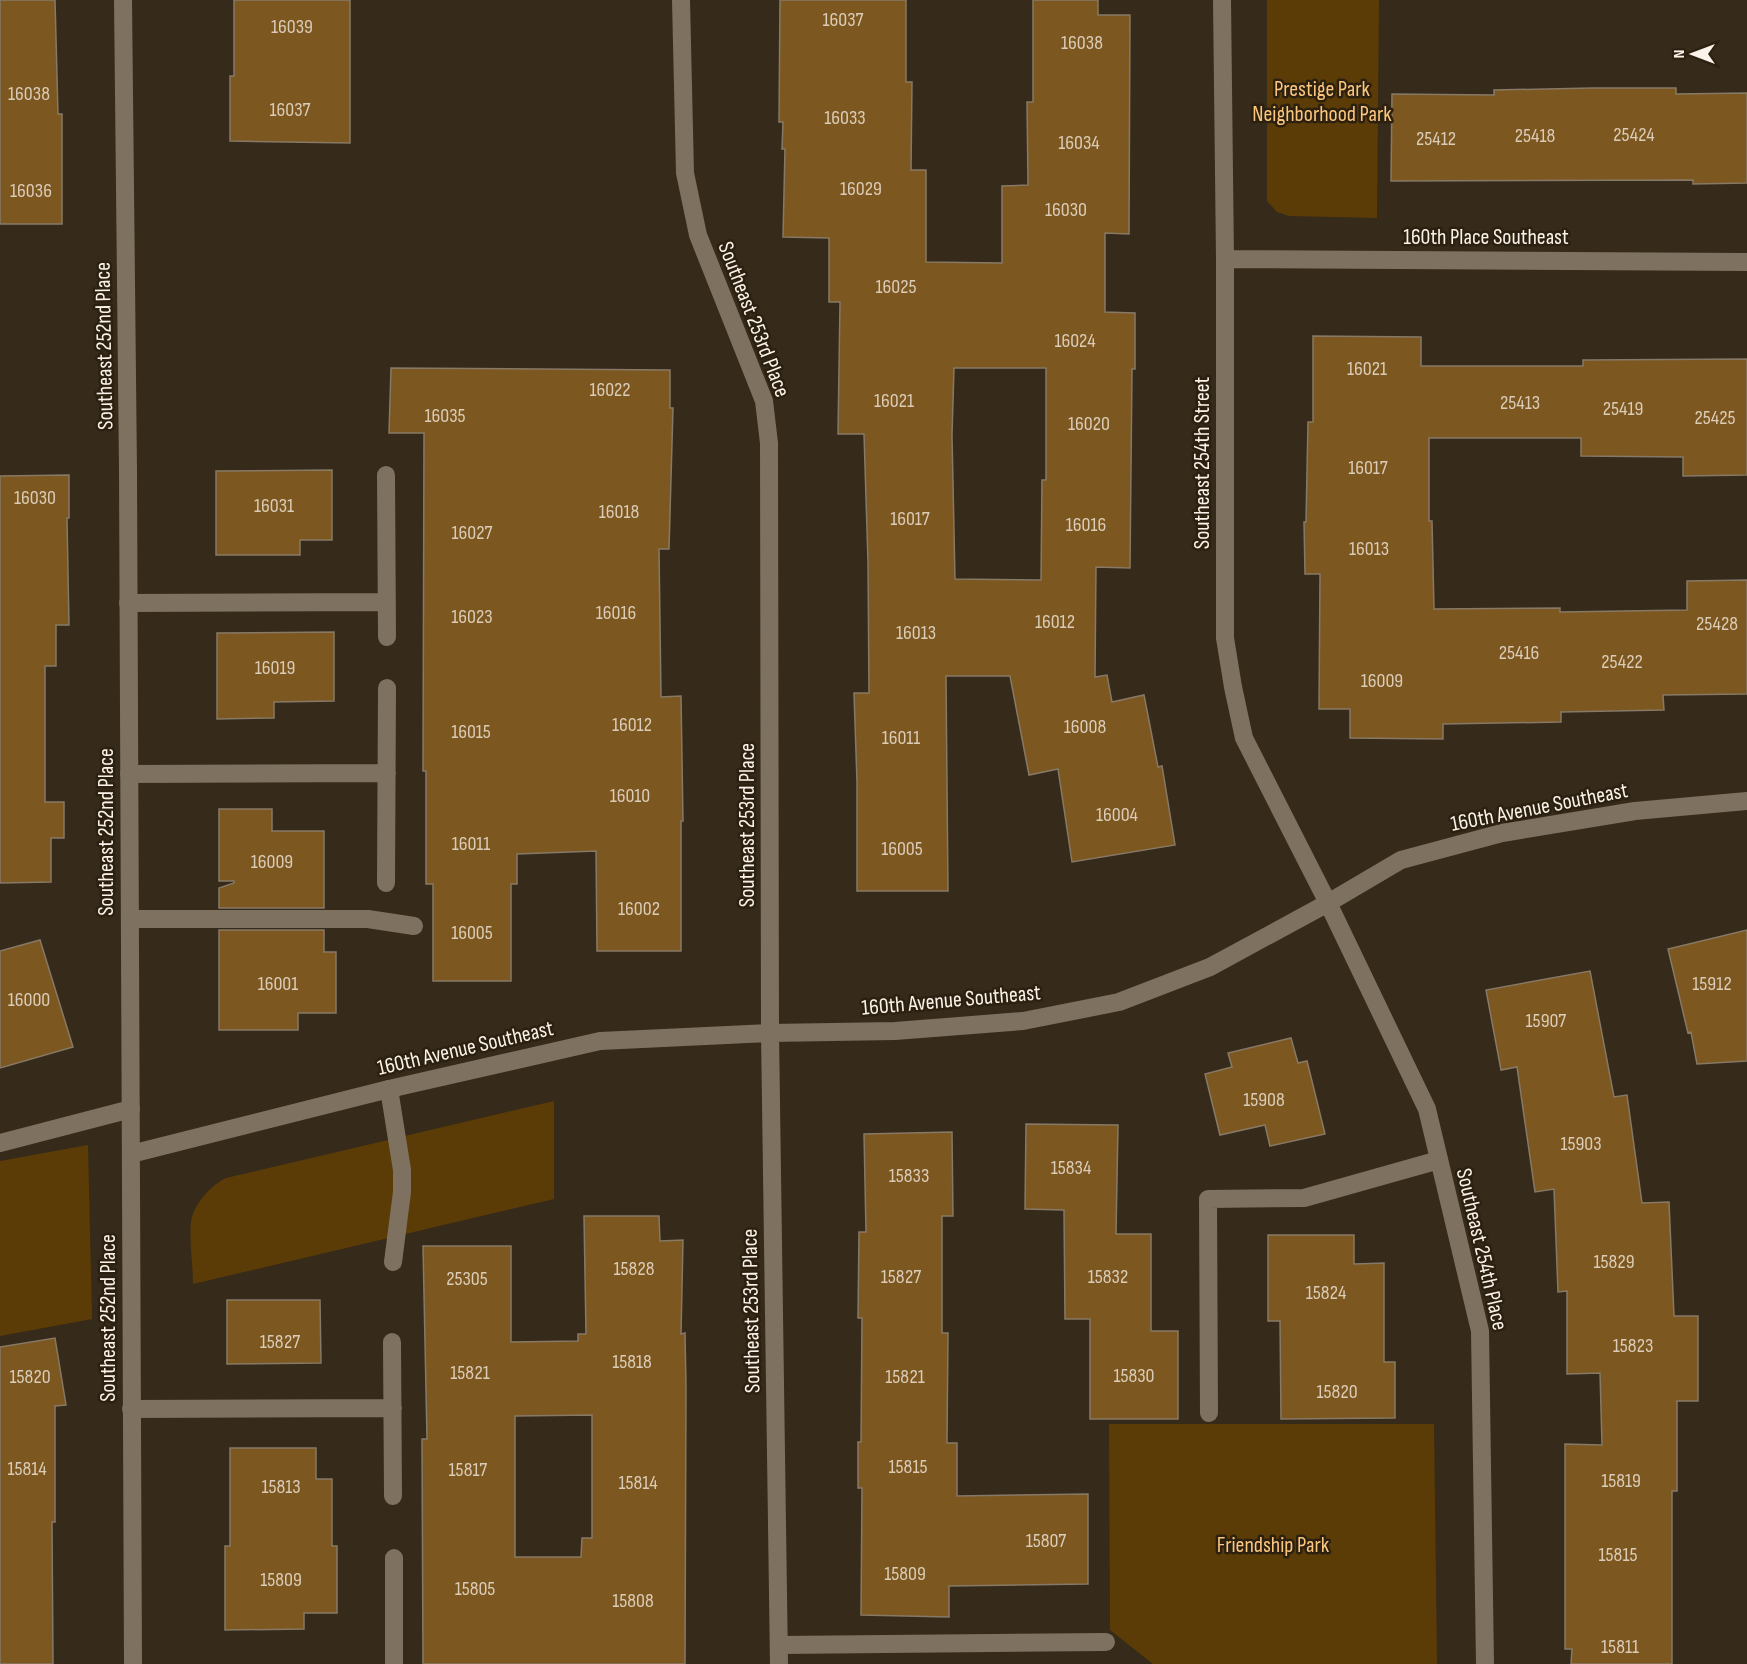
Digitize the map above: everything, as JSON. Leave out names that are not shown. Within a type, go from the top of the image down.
[{"type":"street","name":"Southeast 252nd Place","points":[[123,0],[133,1664]]},
{"type":"street","name":"Southeast 253rd Place","points":[[681,0],[685,173],[698,235],[764,401],[769,443],[770,1032],[779,1664]]},
{"type":"street","name":"Southeast 254th Street","points":[[1222,0],[1226,648],[1244,738],[1328,903]]},
{"type":"street","name":"160th Place Southeast","points":[[1225,259],[1747,262]]},
{"type":"street","points":[[386,475],[387,637]]},
{"type":"street","points":[[128,603],[387,602]]},
{"type":"street","points":[[386,883],[387,688]]},
{"type":"street","points":[[129,774],[387,773]]},
{"type":"street","name":"160th Avenue Southeast","points":[[130,1154],[389,1089],[600,1041],[770,1032],[895,1030],[1023,1021],[1119,1002],[1210,967],[1328,903],[1401,860],[1502,833],[1635,811],[1747,801]]},
{"type":"street","name":"Southeast 254th Place","points":[[1328,903],[1426,1109],[1480,1330],[1485,1664]]},
{"type":"street","points":[[130,919],[368,919],[414,926]]},
{"type":"street","points":[[389,1089],[402,1170],[402,1192],[393,1262]]},
{"type":"street","points":[[0,1143],[130,1109]]},
{"type":"street","points":[[1209,1413],[1208,1199],[1304,1198],[1439,1160]]},
{"type":"street","points":[[392,1342],[393,1496]]},
{"type":"street","points":[[131,1409],[393,1408]]},
{"type":"street","points":[[394,1558],[394,1664]]},
{"type":"street","points":[[779,1645],[1106,1642]]},
{"type":"green space","name":"Prestige Park Neighborhood Park","points":[[1267,0],[1379,0],[1377,218],[1289,216],[1277,212],[1267,201]]},
{"type":"green space","points":[[554,1101],[554,1199],[193,1284],[190,1237],[192,1216],[204,1196],[214,1185],[226,1178]]},
{"type":"green space","points":[[88,1145],[92,1319],[0,1336],[0,1161]]},
{"type":"green space","name":"Friendship Park","points":[[1109,1424],[1434,1424],[1437,1664],[1153,1664],[1110,1630]]},
{"type":"building","points":[[0,0],[55,0],[58,114],[62,114],[62,224],[0,224]]},
{"type":"building","points":[[234,0],[350,0],[350,143],[230,141],[230,76],[234,76]]},
{"type":"building","points":[[780,0],[906,0],[906,82],[912,82],[911,170],[926,170],[926,262],[1002,263],[1002,186],[1028,185],[1027,102],[1033,102],[1033,0],[1098,0],[1098,15],[1130,15],[1129,234],[1105,233],[1105,312],[1135,313],[1135,369],[1132,369],[1130,568],[1096,567],[1095,677],[1107,675],[1112,702],[1144,695],[1158,767],[1162,766],[1175,845],[1072,862],[1058,769],[1029,775],[1010,676],[946,676],[948,891],[857,891],[854,693],[869,693],[864,434],[838,434],[840,302],[829,302],[829,238],[783,237],[785,149],[782,149],[783,122],[779,122]],"holes":[[[954,368],[1046,368],[1046,480],[1042,480],[1041,580],[955,579],[952,435]]]},
{"type":"building","points":[[1676,88],[1676,94],[1747,93],[1747,183],[1693,184],[1693,180],[1391,181],[1392,94],[1494,95],[1494,90]]},
{"type":"building","points":[[1313,336],[1421,337],[1421,366],[1583,366],[1583,360],[1747,359],[1747,475],[1683,476],[1683,457],[1581,456],[1581,438],[1429,438],[1429,521],[1432,521],[1434,609],[1560,608],[1560,612],[1687,610],[1687,581],[1747,580],[1747,694],[1663,695],[1664,710],[1561,712],[1561,722],[1443,724],[1443,739],[1350,738],[1350,709],[1319,709],[1320,574],[1305,574],[1304,522],[1306,522],[1308,422],[1313,422]]},
{"type":"building","points":[[391,368],[670,370],[670,408],[673,408],[669,549],[659,549],[661,697],[681,696],[683,821],[681,821],[681,951],[597,951],[596,851],[517,854],[517,884],[511,884],[511,981],[433,981],[433,884],[426,884],[426,771],[423,771],[424,433],[389,433]]},
{"type":"building","points":[[332,470],[332,540],[300,540],[300,555],[216,555],[216,471]]},
{"type":"building","points":[[69,475],[69,518],[67,518],[69,625],[56,625],[56,666],[45,666],[45,802],[64,802],[64,838],[51,838],[51,882],[0,883],[0,476]]},
{"type":"building","points":[[334,632],[334,701],[274,702],[274,718],[217,719],[217,633]]},
{"type":"building","points":[[219,809],[272,809],[272,831],[324,831],[324,908],[219,908],[219,888],[234,883],[234,881],[219,881]]},
{"type":"building","points":[[219,930],[324,930],[324,952],[336,952],[336,1013],[298,1013],[298,1030],[219,1030]]},
{"type":"building","points":[[1747,930],[1747,1061],[1697,1064],[1691,1032],[1688,1033],[1668,949]]},
{"type":"building","points":[[40,940],[73,1047],[0,1068],[0,951]]},
{"type":"building","points":[[1590,971],[1614,1097],[1627,1095],[1642,1203],[1669,1202],[1674,1316],[1698,1316],[1698,1401],[1677,1401],[1677,1491],[1672,1491],[1672,1664],[1571,1664],[1572,1649],[1565,1649],[1565,1444],[1602,1445],[1600,1373],[1567,1374],[1567,1291],[1558,1292],[1554,1189],[1535,1192],[1517,1067],[1501,1070],[1486,990]]},
{"type":"building","points":[[1291,1038],[1298,1063],[1307,1061],[1325,1134],[1270,1146],[1265,1125],[1220,1135],[1205,1074],[1232,1067],[1228,1053]]},
{"type":"building","points":[[1026,1124],[1118,1125],[1116,1234],[1151,1234],[1151,1331],[1178,1331],[1178,1419],[1090,1419],[1090,1319],[1065,1319],[1064,1210],[1025,1209]]},
{"type":"building","points":[[952,1132],[953,1216],[942,1216],[942,1333],[948,1333],[947,1443],[957,1443],[957,1496],[1088,1494],[1088,1584],[949,1586],[949,1617],[861,1615],[862,1488],[858,1488],[858,1442],[861,1442],[862,1318],[858,1318],[859,1232],[866,1232],[864,1134]]},
{"type":"building","points":[[584,1216],[659,1216],[660,1241],[683,1240],[681,1334],[685,1333],[686,1388],[685,1664],[423,1664],[422,1439],[427,1439],[423,1246],[511,1246],[511,1342],[578,1341],[578,1334],[586,1334]],"holes":[[[592,1415],[592,1538],[582,1538],[581,1557],[515,1557],[515,1416]]]},
{"type":"building","points":[[1268,1235],[1354,1235],[1354,1264],[1384,1263],[1384,1362],[1395,1362],[1395,1418],[1281,1419],[1280,1321],[1268,1321]]},
{"type":"building","points":[[227,1300],[320,1300],[321,1363],[227,1364]]},
{"type":"building","points":[[55,1338],[66,1405],[55,1406],[55,1522],[52,1522],[53,1664],[0,1664],[0,1347]]},
{"type":"building","points":[[230,1448],[316,1448],[316,1479],[332,1479],[332,1546],[337,1546],[337,1613],[304,1613],[304,1629],[225,1630],[225,1546],[230,1546]]}]
